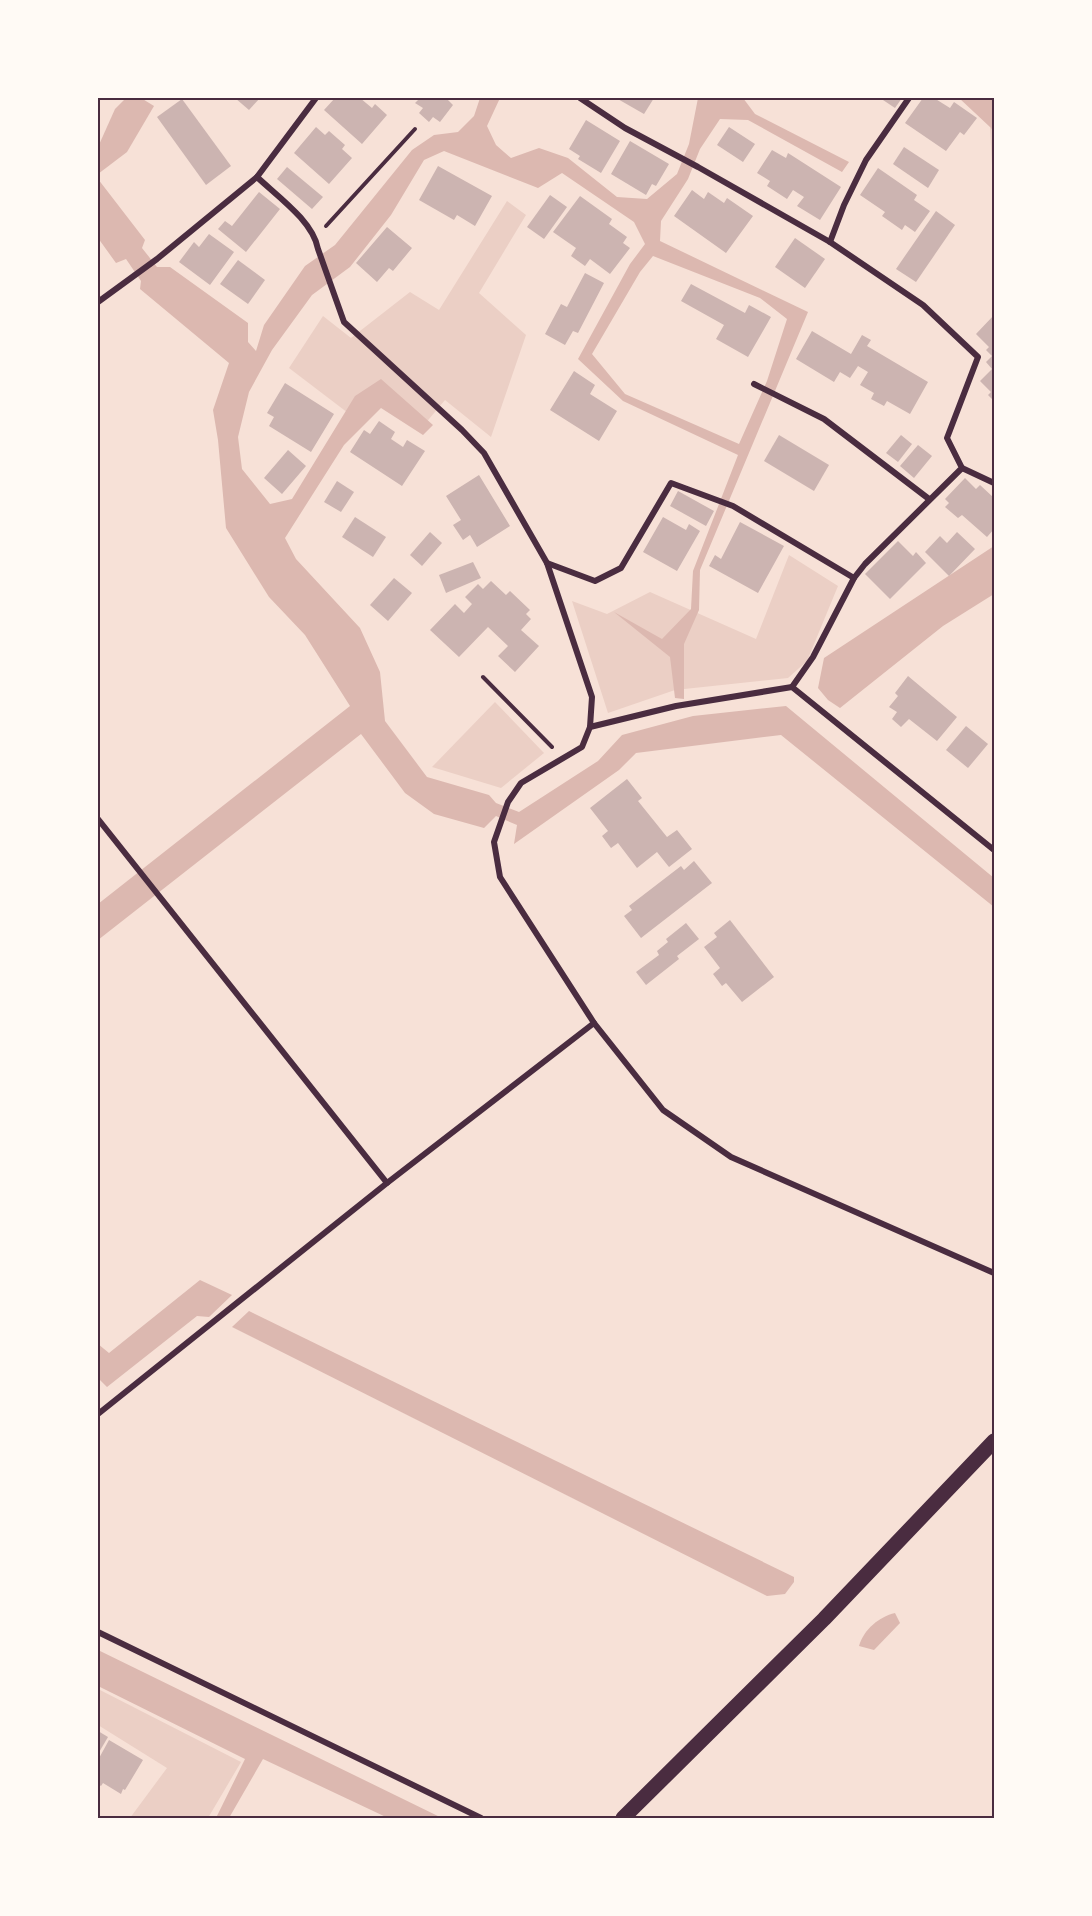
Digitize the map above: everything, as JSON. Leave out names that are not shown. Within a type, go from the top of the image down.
[{"type":"main road","points":[[623,1818],[824,1619],[994,1441]]},
{"type":"street","points":[[98,302],[157,259],[257,177],[316,98]]},
{"type":"street","points":[[580,98],[625,128],[699,166],[830,242],[923,305],[978,357],[947,438],[962,468],[994,483]]},
{"type":"street","points":[[830,242],[844,205],[866,160],[909,98]]},
{"type":"street","points":[[257,177],[305,222],[316,238],[344,322],[462,429],[484,453],[548,563],[592,697],[590,727],[582,747],[521,783],[508,802],[494,842],[500,877],[594,1023],[663,1110],[731,1157],[994,1273]]},
{"type":"street","points":[[754,384],[824,419],[929,499]]},
{"type":"street","points":[[590,727],[676,706],[792,687],[813,657],[854,578],[865,564],[962,468]]},
{"type":"street","points":[[548,563],[595,580],[621,568],[671,483],[733,506],[854,578]]},
{"type":"street","points":[[792,687],[994,850]]},
{"type":"street","points":[[98,819],[387,1183]]},
{"type":"street","points":[[98,1413],[387,1183],[594,1023]]},
{"type":"street","points":[[98,1632],[481,1818]]},
{"type":"path","points":[[316,238],[415,129]]},
{"type":"path","points":[[483,676],[563,759]]},
{"type":"shaded area","points":[[126,98],[141,98],[154,106],[127,152],[98,174],[98,147],[115,109]]},
{"type":"shaded area","points":[[480,98],[500,98],[487,126],[496,145],[511,158],[539,148],[568,158],[617,197],[647,199],[677,174],[689,144],[698,98],[743,98],[755,114],[849,162],[842,172],[748,120],[720,119],[700,149],[688,179],[661,221],[660,241],[808,312],[700,570],[699,610],[684,644],[684,699],[675,698],[670,657],[614,612],[662,639],[691,609],[693,571],[738,455],[623,401],[578,359],[630,264],[645,244],[634,222],[562,173],[538,188],[444,151],[424,160],[391,215],[350,267],[312,295],[272,350],[249,392],[238,437],[242,469],[270,504],[292,499],[355,396],[381,379],[433,425],[423,435],[381,408],[344,445],[285,538],[296,559],[360,628],[380,672],[385,721],[427,777],[489,795],[496,803],[519,812],[598,761],[622,735],[693,716],[786,706],[994,878],[994,907],[781,735],[636,753],[619,770],[514,844],[517,825],[496,816],[484,828],[434,814],[405,793],[361,734],[98,940],[98,904],[350,706],[305,635],[269,597],[226,528],[213,410],[229,363],[140,289],[141,281],[126,259],[116,263],[98,238],[98,179],[145,240],[142,248],[157,267],[170,267],[248,323],[248,342],[256,351],[264,325],[305,266],[335,245],[412,150],[434,135],[458,132],[474,116]],"holes":[[[653,256],[760,298],[787,319],[767,381],[739,444],[625,394],[592,354],[640,272]]]},
{"type":"shaded area","points":[[959,98],[994,98],[994,132],[990,127]]},
{"type":"shaded area","points":[[990,127],[994,132],[994,204]]},
{"type":"shaded area","points":[[507,201],[526,215],[479,293],[526,335],[491,437],[445,400],[424,425],[383,393],[352,416],[289,368],[323,316],[351,338],[410,292],[439,310]]},
{"type":"shaded area","points":[[994,546],[994,594],[943,626],[840,708],[828,700],[818,688],[824,658]]},
{"type":"shaded area","points":[[789,555],[838,586],[807,661],[788,678],[675,690],[608,713],[572,601],[607,614],[650,592],[756,639]]},
{"type":"shaded area","points":[[495,702],[544,753],[501,788],[432,767]]},
{"type":"shaded area","points":[[200,1280],[232,1295],[209,1317],[197,1316],[107,1387],[98,1378],[98,1344],[109,1353]]},
{"type":"shaded area","points":[[249,1311],[794,1577],[794,1582],[785,1594],[767,1596],[232,1327]]},
{"type":"shaded area","points":[[895,1613],[900,1623],[874,1650],[859,1646],[864,1634],[873,1625],[883,1617]]},
{"type":"shaded area","points":[[98,1650],[442,1818],[388,1818],[263,1759],[229,1818],[216,1818],[245,1759],[98,1686]]},
{"type":"shaded area","points":[[98,1689],[241,1762],[208,1818],[130,1818],[167,1768],[98,1725]]},
{"type":"building","points":[[235,98],[260,98],[249,110]]},
{"type":"building","points":[[335,98],[360,98],[372,108],[375,104],[387,115],[362,144],[324,110]]},
{"type":"building","points":[[420,98],[448,98],[453,105],[440,122],[433,117],[429,122],[419,113],[423,108],[415,103]]},
{"type":"building","points":[[616,98],[654,98],[644,114]]},
{"type":"building","points":[[880,98],[902,98],[895,108]]},
{"type":"building","points":[[923,98],[934,98],[950,108],[954,102],[977,118],[964,135],[960,132],[946,151],[905,123]]},
{"type":"building","points":[[182,99],[231,166],[206,185],[157,117]]},
{"type":"building","points":[[586,120],[620,141],[601,173],[578,159],[580,156],[569,149]]},
{"type":"building","points":[[316,127],[325,135],[329,131],[345,145],[342,149],[352,158],[329,184],[294,153]]},
{"type":"building","points":[[729,127],[755,144],[743,162],[717,145]]},
{"type":"building","points":[[630,141],[669,164],[656,186],[652,184],[646,195],[611,174]]},
{"type":"building","points":[[904,147],[939,170],[928,188],[893,164]]},
{"type":"building","points":[[772,150],[786,158],[788,153],[841,187],[820,220],[797,206],[804,197],[793,190],[787,199],[767,186],[770,181],[757,173]]},
{"type":"building","points":[[438,166],[492,196],[475,226],[457,215],[454,220],[419,200]]},
{"type":"building","points":[[287,167],[323,197],[312,209],[277,179]]},
{"type":"building","points":[[878,168],[917,195],[914,200],[930,211],[915,232],[905,225],[902,230],[882,216],[885,212],[860,195]]},
{"type":"building","points":[[692,190],[704,199],[708,192],[724,203],[727,198],[753,216],[726,253],[674,216]]},
{"type":"building","points":[[259,192],[280,209],[246,252],[218,229],[225,221],[232,226]]},
{"type":"building","points":[[550,195],[567,207],[544,239],[527,227]]},
{"type":"building","points":[[580,196],[612,219],[609,224],[627,237],[623,243],[630,248],[610,274],[590,259],[585,266],[571,256],[576,248],[553,232]]},
{"type":"building","points":[[936,211],[955,225],[916,282],[896,269]]},
{"type":"building","points":[[387,227],[412,248],[393,271],[389,268],[377,282],[356,263]]},
{"type":"building","points":[[209,234],[234,252],[210,285],[179,262],[194,242],[199,247]]},
{"type":"building","points":[[795,238],[825,259],[805,288],[775,267]]},
{"type":"building","points":[[238,260],[265,280],[248,304],[220,284]]},
{"type":"building","points":[[585,273],[604,283],[578,333],[573,331],[565,345],[545,334],[561,304],[567,307]]},
{"type":"building","points":[[691,284],[745,313],[749,305],[771,317],[748,357],[716,339],[724,325],[681,301]]},
{"type":"building","points":[[994,315],[994,401],[988,395],[991,392],[980,381],[992,369],[986,362],[992,356],[986,350],[989,347],[976,334]]},
{"type":"building","points":[[812,331],[851,354],[862,335],[871,340],[867,346],[928,382],[910,414],[887,401],[884,406],[871,399],[874,393],[860,385],[868,372],[858,366],[850,378],[840,372],[834,382],[796,359]]},
{"type":"building","points":[[574,371],[595,385],[590,394],[617,411],[599,441],[550,410]]},
{"type":"building","points":[[285,383],[334,414],[311,452],[269,426],[274,417],[267,413]]},
{"type":"building","points":[[379,421],[395,432],[391,439],[403,447],[407,440],[425,451],[402,486],[350,452],[364,430],[370,434]]},
{"type":"building","points":[[779,435],[829,465],[814,491],[764,461]]},
{"type":"building","points":[[901,435],[912,444],[898,462],[886,453]]},
{"type":"building","points":[[918,445],[932,456],[914,478],[900,466]]},
{"type":"building","points":[[288,450],[306,466],[282,494],[264,478]]},
{"type":"building","points":[[479,475],[510,526],[477,547],[470,535],[463,540],[453,525],[461,520],[446,496]]},
{"type":"building","points":[[965,478],[976,489],[980,485],[994,498],[994,529],[987,537],[962,515],[958,518],[945,507],[949,503],[945,499]]},
{"type":"building","points":[[337,481],[354,492],[341,512],[324,502]]},
{"type":"building","points":[[678,491],[714,511],[706,526],[670,506]]},
{"type":"building","points":[[355,517],[386,537],[373,557],[342,537]]},
{"type":"building","points":[[663,517],[686,530],[689,524],[700,531],[677,571],[643,552]]},
{"type":"building","points":[[740,522],[784,546],[758,593],[709,566],[715,555],[721,559]]},
{"type":"building","points":[[430,532],[442,543],[422,566],[410,555]]},
{"type":"building","points":[[957,532],[975,549],[949,576],[925,552],[940,536],[947,543]]},
{"type":"building","points":[[898,541],[913,556],[916,552],[926,563],[890,599],[865,574]]},
{"type":"building","points":[[473,562],[481,578],[446,593],[439,575]]},
{"type":"building","points":[[394,578],[412,593],[388,621],[370,605]]},
{"type":"building","points":[[491,581],[506,595],[510,591],[530,610],[526,614],[531,619],[521,630],[539,646],[515,672],[498,656],[508,646],[488,627],[459,657],[430,630],[455,604],[464,613],[472,604],[465,597],[478,584],[483,589]]},
{"type":"building","points":[[908,676],[957,717],[937,741],[909,719],[901,727],[892,719],[897,712],[889,707],[898,696],[895,693]]},
{"type":"building","points":[[966,726],[988,744],[968,768],[946,750]]},
{"type":"building","points":[[627,779],[642,798],[638,801],[667,837],[677,830],[692,849],[669,867],[657,852],[637,868],[618,843],[611,848],[602,836],[608,831],[590,808]]},
{"type":"building","points":[[694,861],[712,883],[641,938],[624,916],[632,910],[629,906],[681,866],[684,870]]},
{"type":"building","points":[[730,920],[774,977],[742,1002],[726,983],[722,986],[713,974],[720,968],[704,947],[717,937],[714,933]]},
{"type":"building","points":[[686,923],[699,939],[677,956],[679,959],[646,985],[636,972],[659,955],[657,951],[668,942],[666,939]]},
{"type":"building","points":[[98,1731],[108,1737],[98,1754]]},
{"type":"building","points":[[109,1740],[143,1760],[121,1794],[103,1783],[101,1786],[98,1784],[98,1760]]}]
